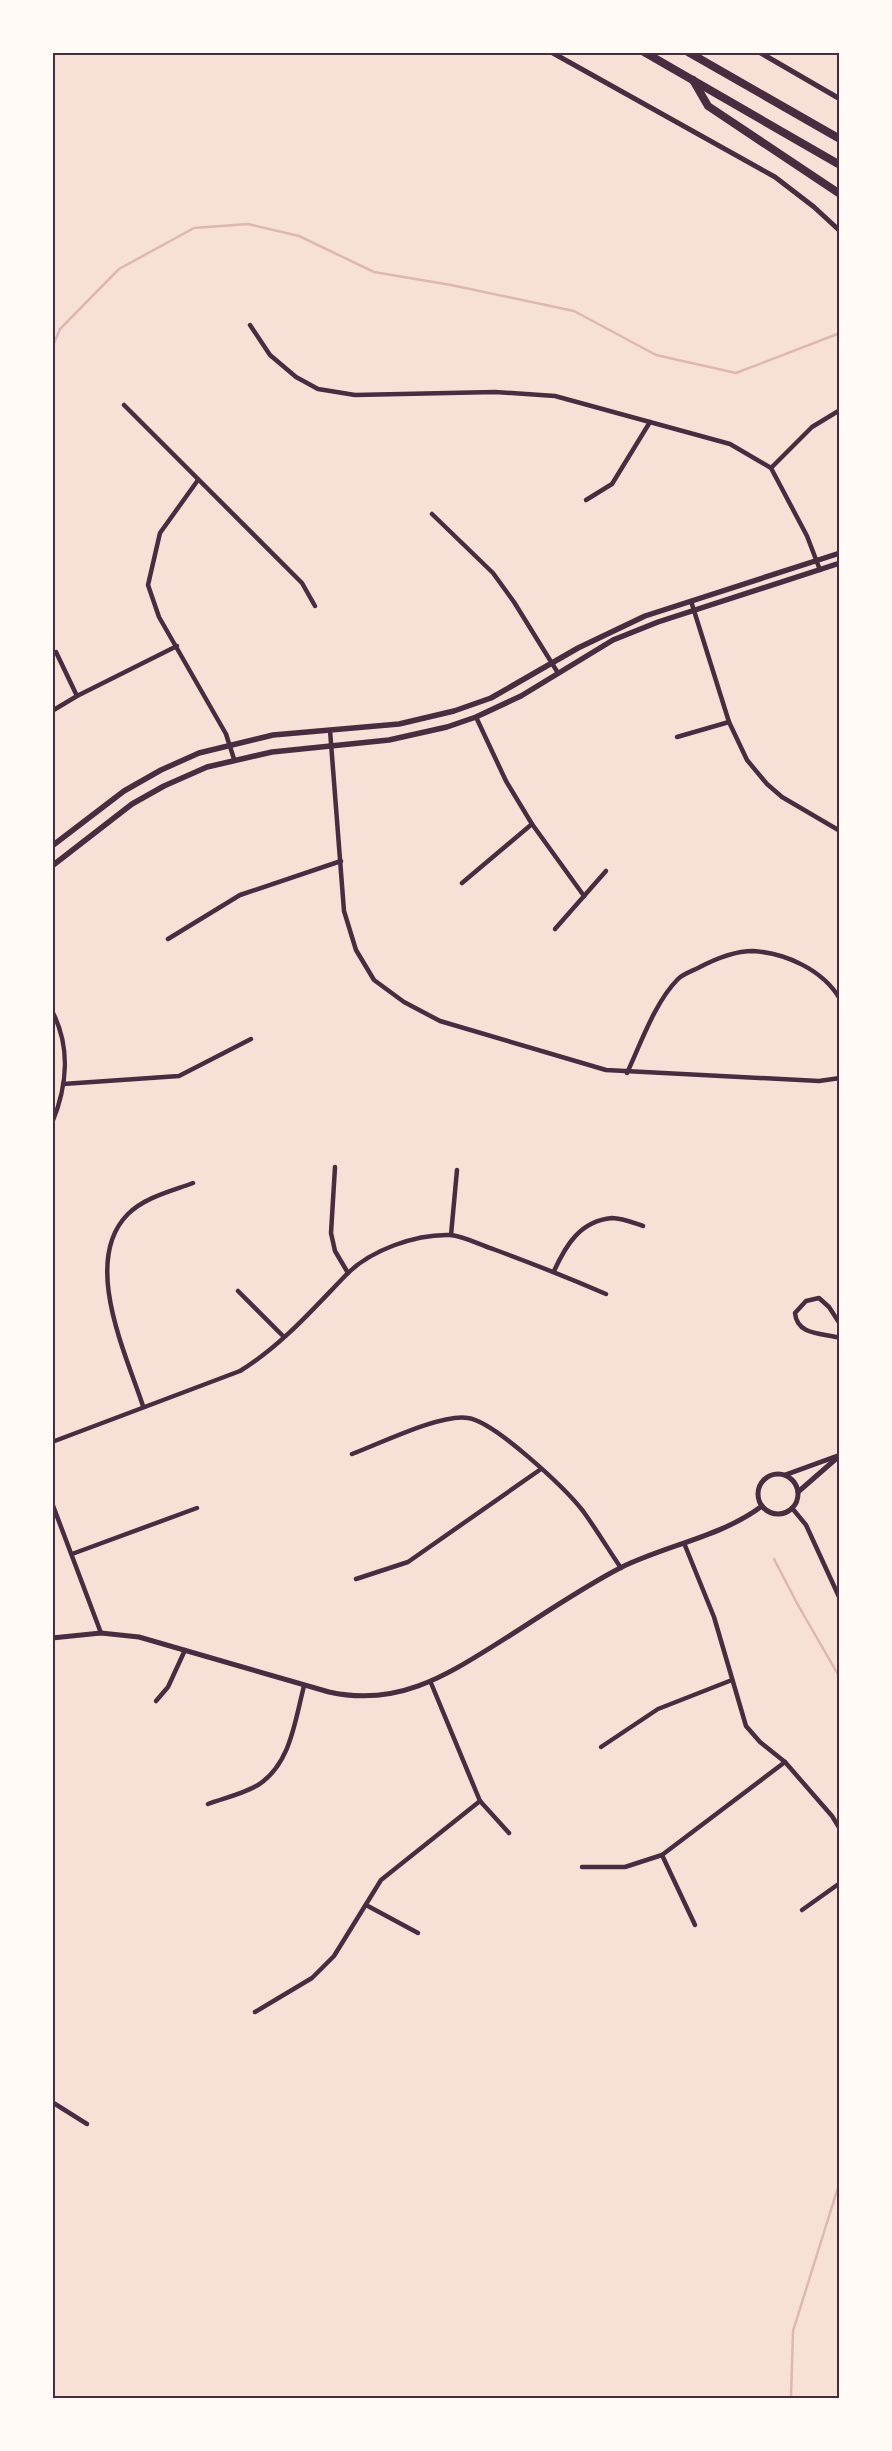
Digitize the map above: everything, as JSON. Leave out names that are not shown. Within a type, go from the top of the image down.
[{"type":"highway","points":[[644,52],[840,165]]},
{"type":"highway","points":[[688,52],[840,139]]},
{"type":"highway","points":[[692,79],[708,106],[840,194]]},
{"type":"main road","points":[[52,846],[108,802],[142,780],[199,753],[229,744],[273,735],[399,724],[454,711],[491,698],[617,628],[645,616],[840,554]]},
{"type":"main road","points":[[52,866],[132,804],[186,776],[234,759],[288,749],[408,737],[476,717],[521,696],[613,640],[658,622],[840,564]]},
{"type":"street","points":[[551,52],[775,177],[840,231]]},
{"type":"street","points":[[759,52],[840,99]]},
{"type":"street","points":[[250,326],[270,355],[296,377],[318,389],[355,395],[494,392],[530,394],[581,402],[730,444],[771,468],[807,536],[820,570]]},
{"type":"street","points":[[124,405],[302,583],[315,606]]},
{"type":"street","points":[[771,468],[812,427],[840,410]]},
{"type":"street","points":[[586,500],[612,484],[650,422]]},
{"type":"street","points":[[198,480],[160,533],[148,585],[159,617],[226,734],[234,759]]},
{"type":"street","points":[[432,514],[493,573],[514,602],[558,673]]},
{"type":"street","points":[[690,601],[729,722],[747,760],[767,784],[782,797],[840,832]]},
{"type":"street","points":[[52,711],[77,696],[177,646]]},
{"type":"street","points":[[56,652],[77,696]]},
{"type":"street","points":[[476,717],[506,781],[532,824],[584,896]]},
{"type":"street","points":[[677,737],[729,722]]},
{"type":"street","points":[[330,730],[344,911],[356,950],[374,980],[404,1002],[440,1021],[606,1070],[627,1073],[819,1082],[840,1078]]},
{"type":"street","points":[[462,884],[532,824]]},
{"type":"street","points":[[168,939],[240,894],[341,861]]},
{"type":"street","points":[[555,929],[606,871]]},
{"type":"street","points":[[627,1073],[657,1009],[679,978],[713,960],[752,951],[785,958],[810,968],[834,990],[840,1000]]},
{"type":"street","points":[[52,1011],[65,1046],[60,1104],[52,1122]]},
{"type":"street","points":[[63,1084],[179,1076],[251,1039]]},
{"type":"street","points":[[335,1167],[331,1234],[335,1251],[348,1273]]},
{"type":"street","points":[[451,1235],[457,1170]]},
{"type":"street","points":[[143,1406],[112,1314],[107,1291],[107,1262],[116,1232],[128,1214],[148,1200],[193,1182]]},
{"type":"street","points":[[554,1271],[566,1245],[575,1234],[592,1224],[613,1218],[643,1226]]},
{"type":"street","points":[[52,1442],[240,1370],[261,1357],[284,1337],[348,1273],[375,1253],[399,1243],[451,1235],[554,1271],[606,1294]]},
{"type":"street","points":[[238,1291],[284,1337]]},
{"type":"street","points":[[840,1324],[830,1307],[819,1298],[806,1301],[795,1313],[799,1325],[804,1330],[840,1338]]},
{"type":"street","points":[[352,1454],[447,1419],[468,1418],[485,1423],[541,1469],[582,1509],[621,1568]]},
{"type":"street","points":[[785,1475],[840,1456]]},
{"type":"street","points":[[798,1492],[840,1456]]},
{"type":"street","points":[[356,1579],[408,1562],[541,1469]]},
{"type":"street","points":[[778,1474],[785,1475],[792,1479],[798,1492],[798,1499],[792,1508],[783,1514],[775,1514],[762,1506],[758,1492],[764,1480],[778,1474]]},
{"type":"street","points":[[52,1503],[101,1633]]},
{"type":"street","points":[[52,1638],[101,1633],[139,1637],[304,1686],[342,1695],[373,1696],[406,1691],[458,1668],[621,1568],[744,1518],[762,1506]]},
{"type":"street","points":[[72,1554],[197,1508]]},
{"type":"street","points":[[792,1508],[806,1525],[840,1599]]},
{"type":"street","points":[[684,1543],[714,1617],[746,1726],[760,1742],[785,1762],[832,1816],[840,1829]]},
{"type":"street","points":[[156,1701],[168,1687],[185,1650]]},
{"type":"street","points":[[601,1747],[658,1709],[732,1680]]},
{"type":"street","points":[[430,1682],[480,1801],[509,1833]]},
{"type":"street","points":[[208,1804],[246,1791],[260,1784],[278,1766],[288,1746],[304,1686]]},
{"type":"street","points":[[582,1867],[625,1866],[662,1855],[785,1762]]},
{"type":"street","points":[[255,2012],[312,1978],[334,1956],[381,1880],[480,1801]]},
{"type":"street","points":[[662,1855],[695,1925]]},
{"type":"street","points":[[802,1910],[840,1883]]},
{"type":"street","points":[[366,1905],[418,1933]]},
{"type":"street","points":[[52,2102],[87,2124]]},
{"type":"waterway","points":[[52,348],[60,329],[119,269],[194,228],[248,224],[299,236],[374,272],[451,285],[574,311],[656,355],[736,373],[840,333]]},
{"type":"waterway","points":[[774,1559],[840,1678]]},
{"type":"waterway","points":[[791,2398],[793,2331],[840,2181]]}]
